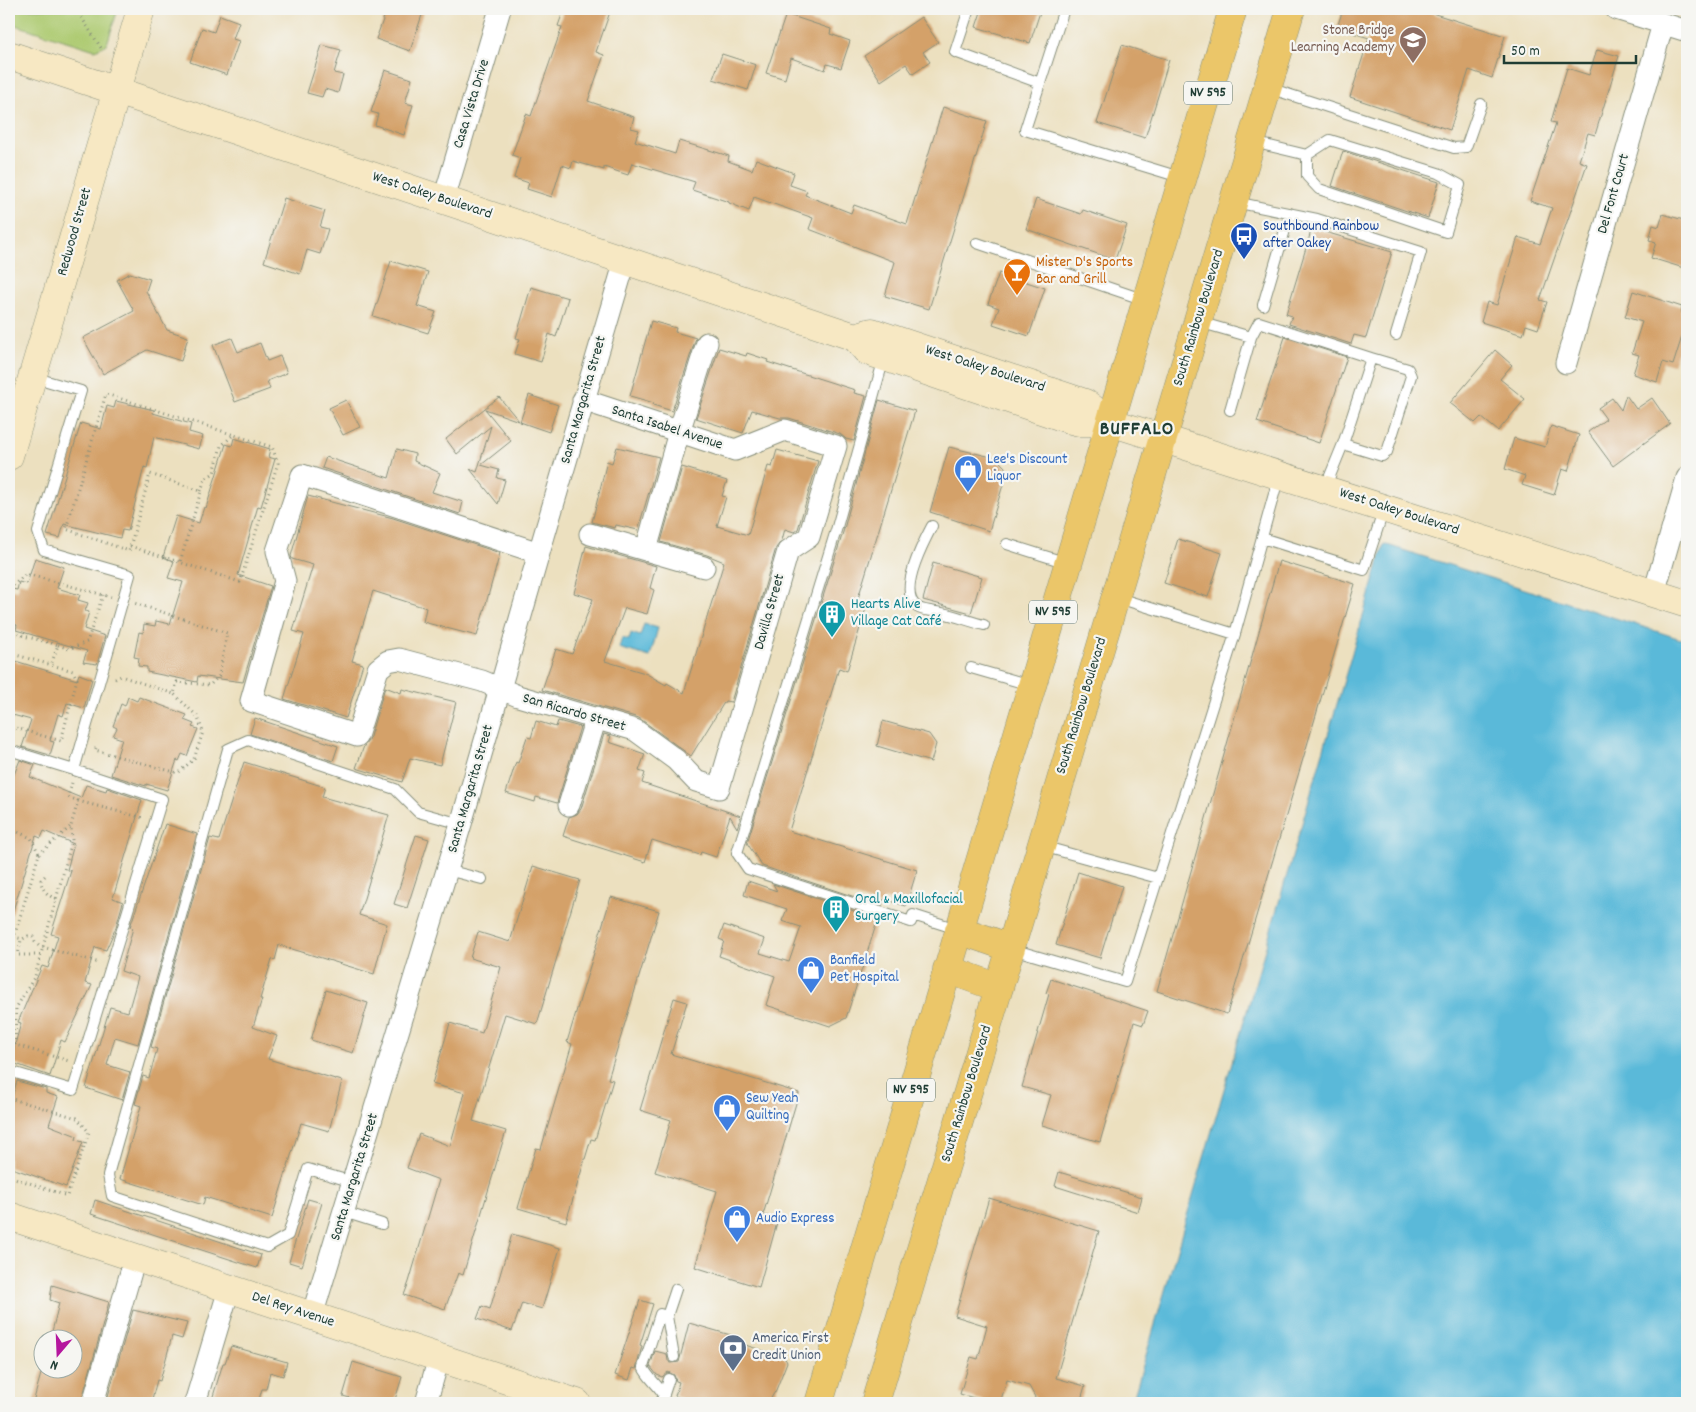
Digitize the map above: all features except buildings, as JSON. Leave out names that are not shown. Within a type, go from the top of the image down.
[{"type":"main road","name":"Redwood Street","points":[[9,456],[141,9]]},
{"type":"main road","name":"NV 595","points":[[819,1403],[1233,9]]},
{"type":"main road","name":"South Rainbow Boulevard","points":[[875,1403],[1291,9]]},
{"type":"main road","name":"West Oakey Boulevard","points":[[9,55],[855,337],[867,351],[1079,422],[1110,422],[1687,604]]},
{"type":"main road","name":"West Oakey Boulevard","points":[[855,337],[872,332],[1085,402],[1110,422]]},
{"type":"main road","points":[[959,930],[1011,948]]},
{"type":"main road","points":[[947,969],[999,988]]},
{"type":"main road","name":"Del Rey Avenue","points":[[9,1216],[577,1403]]},
{"type":"street","name":"Casa Vista Drive","points":[[444,200],[500,9]]},
{"type":"street","points":[[1616,9],[1687,31]]},
{"type":"street","name":"Del Font Court","points":[[1566,363],[1663,24]]},
{"type":"street","name":"Santa Margarita Street","points":[[312,1316],[461,824],[538,553],[625,261]]},
{"type":"street","points":[[646,550],[679,432],[707,343]]},
{"type":"street","name":"Santa Isabel Avenue","points":[[584,400],[735,450],[785,430],[836,446]]},
{"type":"street","name":"Davilla Street","points":[[719,788],[788,551],[809,537],[836,446]]},
{"type":"street","name":"San Ricardo Street","points":[[538,553],[302,476],[277,551],[285,581],[251,701],[357,736],[378,669],[388,661],[399,659],[482,681],[518,696],[635,730],[676,760],[696,781],[719,788]]},
{"type":"street","points":[[1654,593],[1687,478]]},
{"type":"street","points":[[590,534],[704,567]]},
{"type":"street","points":[[569,805],[596,718]]},
{"type":"street","points":[[92,1403],[135,1258]]},
{"type":"street","points":[[195,1403],[229,1289]]},
{"type":"street","points":[[426,1403],[440,1358]]},
{"type":"lane","points":[[968,9],[955,52],[1040,83]]},
{"type":"lane","points":[[1064,9],[1026,130],[1182,178]]},
{"type":"lane","points":[[1268,88],[1454,148],[1466,147],[1481,104]]},
{"type":"lane","points":[[1252,142],[1307,155],[1330,140],[1438,173],[1460,185],[1446,232],[1319,189],[1307,176],[1307,155]]},
{"type":"lane","points":[[1234,202],[1317,219],[1421,252],[1396,335]]},
{"type":"lane","points":[[1263,305],[1290,213]]},
{"type":"lane","points":[[978,243],[1146,300]]},
{"type":"lane","points":[[1198,321],[1251,338]]},
{"type":"lane","points":[[1230,410],[1251,338],[1259,322],[1408,369],[1411,376],[1387,452],[1382,456],[1343,444]]},
{"type":"lane","points":[[885,357],[737,853],[748,870],[911,922],[913,915],[959,930]]},
{"type":"lane","points":[[1324,489],[1343,444],[1370,358]]},
{"type":"lane","points":[[32,377],[81,391],[38,532],[44,550],[130,576],[74,770]]},
{"type":"lane","points":[[1011,948],[1125,982],[1235,634],[1279,474]]},
{"type":"lane","points":[[1262,538],[1364,570],[1385,508]]},
{"type":"lane","points":[[932,526],[922,544],[910,584],[909,594],[912,602],[918,608],[984,625]]},
{"type":"lane","points":[[1007,544],[1068,564]]},
{"type":"lane","points":[[1115,597],[1235,634]]},
{"type":"lane","points":[[972,668],[1031,685]]},
{"type":"lane","points":[[353,1182],[308,1169],[288,1235],[267,1246],[112,1196],[108,1175],[228,749],[248,740],[395,789],[418,812],[461,824]]},
{"type":"lane","points":[[9,750],[162,799],[73,1090],[9,1071]]},
{"type":"lane","points":[[1041,846],[1158,878]]},
{"type":"lane","points":[[447,870],[482,879]]},
{"type":"lane","points":[[344,1212],[382,1224]]},
{"type":"lane","points":[[674,1357],[667,1316],[676,1289]]},
{"type":"lane","points":[[662,1399],[659,1387],[647,1375],[643,1367],[660,1314],[667,1316]]},
{"type":"lane","points":[[662,1399],[669,1379]]},
{"type":"path","points":[[76,9],[103,51]]},
{"type":"path","points":[[130,546],[240,582],[278,463],[272,448],[106,394],[66,529],[129,551],[130,546],[150,474],[201,491]]},
{"type":"path","points":[[180,562],[205,479],[214,474],[221,446],[233,435]]},
{"type":"path","points":[[9,589],[26,574],[123,600],[227,633],[220,676],[210,685],[177,682],[174,694]]},
{"type":"path","points":[[9,629],[13,633],[69,649],[87,642],[103,595]]},
{"type":"path","points":[[51,665],[58,646]]},
{"type":"path","points":[[9,653],[73,671],[77,679],[61,741],[9,726]]},
{"type":"path","points":[[98,742],[95,750],[178,773],[194,759],[203,732],[197,716],[174,694],[121,676],[115,679],[113,688]]},
{"type":"path","points":[[63,780],[72,783],[68,797],[146,819]]},
{"type":"path","points":[[15,1045],[16,1008],[35,976],[72,841],[71,826],[78,801]]},
{"type":"path","points":[[9,968],[14,937],[39,854],[71,826]]},
{"type":"path","points":[[9,828],[32,838],[39,854]]},
{"type":"path","points":[[45,876],[41,880],[41,885],[46,893],[56,899]]},
{"type":"path","points":[[40,955],[18,955],[22,940],[28,936],[33,937],[35,942],[43,947],[103,964]]},
{"type":"path","points":[[14,937],[23,939]]},
{"type":"path","points":[[9,1043],[64,1061],[74,1061]]},
{"type":"path","points":[[9,1098],[77,1118],[88,1132],[67,1196],[9,1176]]},
{"type":"path","points":[[9,1283],[11,1276]]},
{"type":"green space","points":[[9,9],[118,9],[107,44],[95,50],[9,23]]},
{"type":"water","points":[[1384,544],[1687,641],[1687,1403],[1132,1403]]},
{"type":"water","points":[[644,624],[658,628],[650,657],[619,648],[622,638],[629,640],[631,633],[640,636]]},
{"type":"place","name":"Stone Bridge Learning Academy","points":[[1413,64]]},
{"type":"place","name":"Southbound Rainbow after Oakey","points":[[1244,260]]},
{"type":"place","name":"Mister D's Sports Bar and Grill","points":[[1017,296]]},
{"type":"place","name":"Lee's Discount Liquor","points":[[968,493]]},
{"type":"place","name":"Hearts Alive Village Cat Café","points":[[832,638]]},
{"type":"place","name":"Oral & Maxillofacial Surgery","points":[[836,933]]},
{"type":"place","name":"Banfield Pet Hospital","points":[[811,994]]},
{"type":"place","name":"Sew Yeah Quilting","points":[[727,1132]]},
{"type":"place","name":"Audio Express","points":[[737,1243]]},
{"type":"place","name":"America First Credit Union","points":[[733,1372]]},
{"type":"district","name":"BUFFALO","points":[[1137,430]]}]
